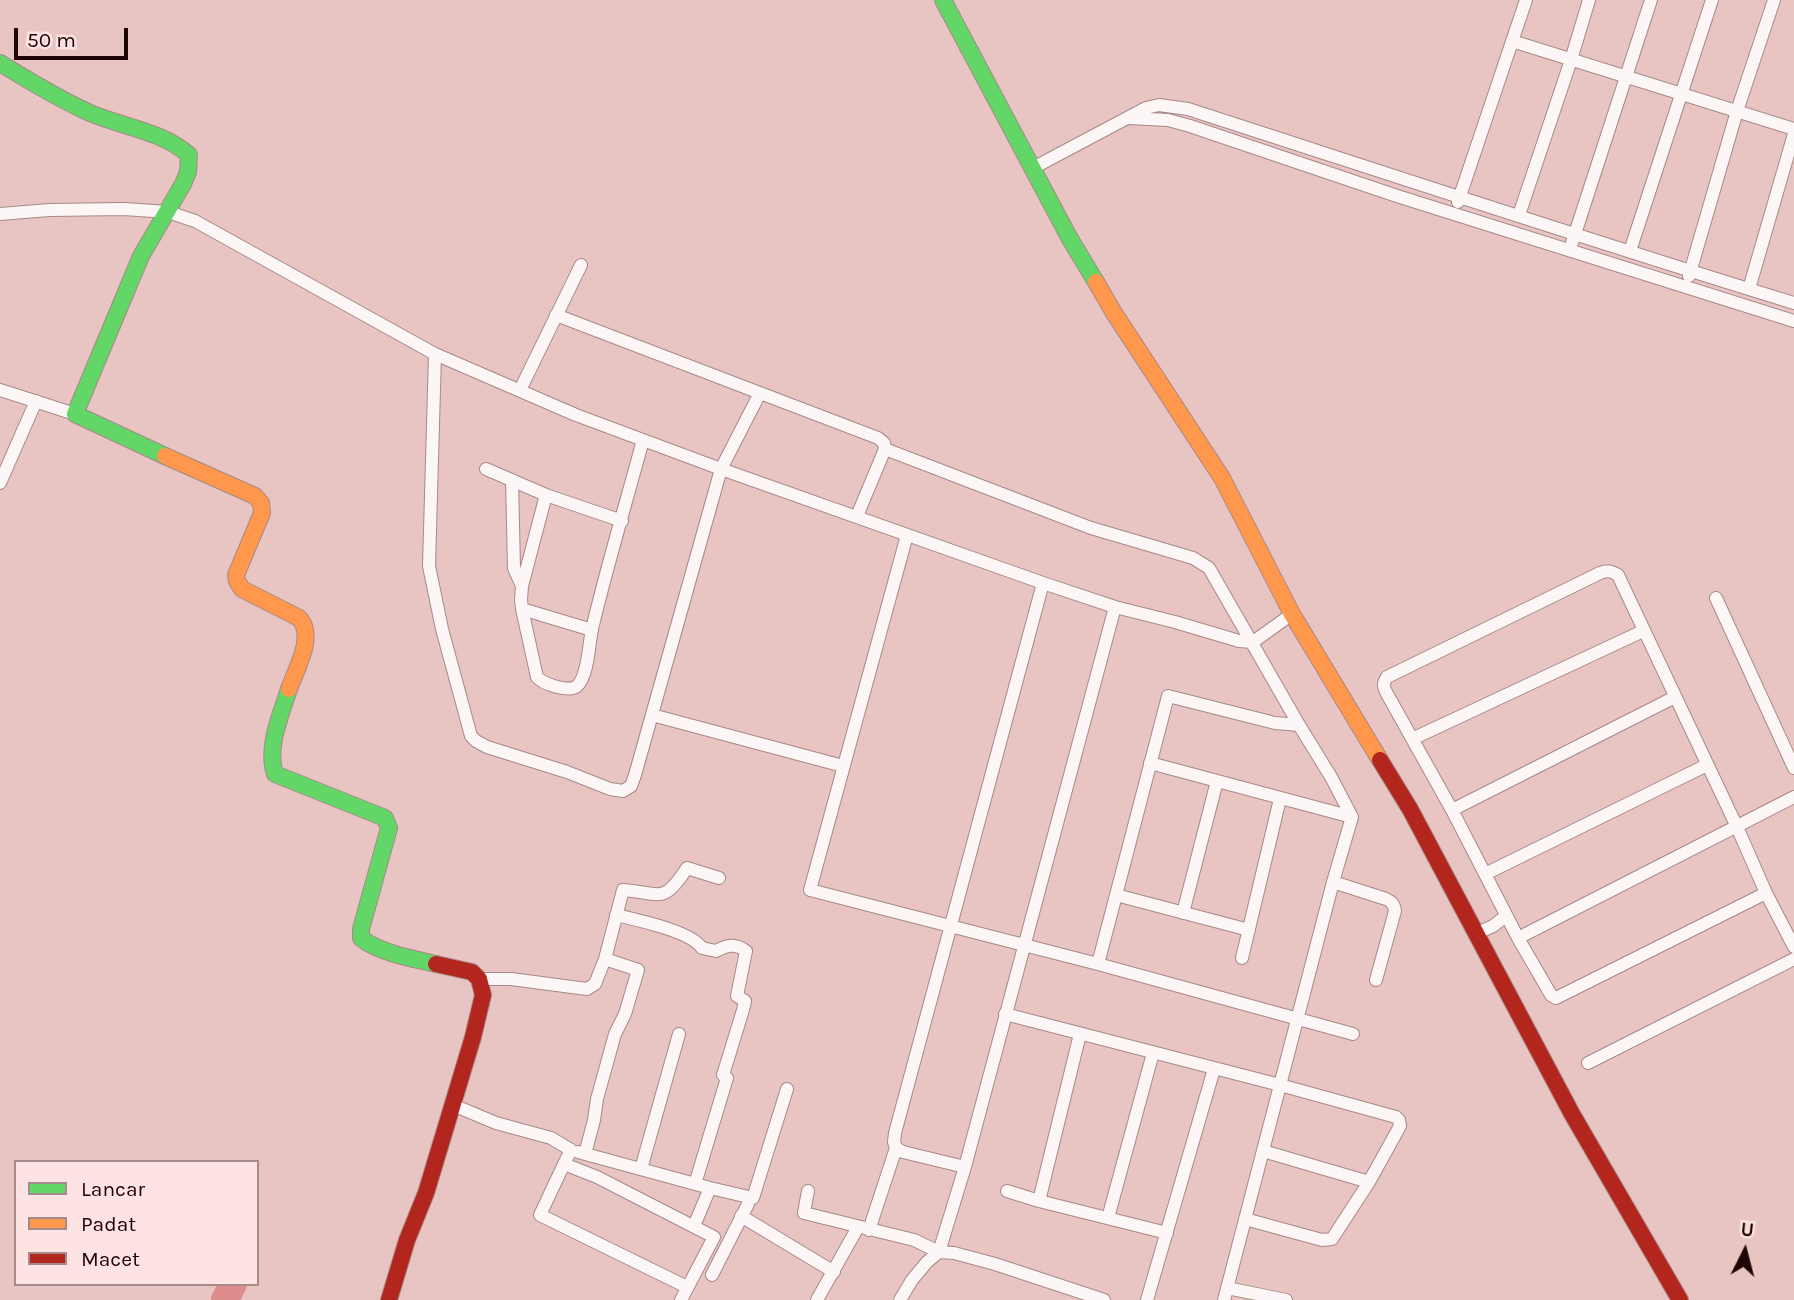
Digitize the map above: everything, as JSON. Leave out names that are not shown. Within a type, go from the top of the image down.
[{"type":"street","points":[[943,0],[1070,239],[1114,313],[1222,478],[1293,614],[1483,930],[1572,1114],[1678,1299]]},
{"type":"street","points":[[1454,214],[1526,0]]},
{"type":"street","points":[[1519,215],[1589,0]]},
{"type":"street","points":[[1570,250],[1651,0]]},
{"type":"street","points":[[1630,251],[1712,0]]},
{"type":"street","points":[[1686,287],[1737,111],[1774,0]]},
{"type":"street","points":[[1512,41],[1794,131],[1749,289]]},
{"type":"street","points":[[0,63],[79,107],[182,148],[189,155],[188,172],[141,256],[75,414]]},
{"type":"street","points":[[1031,169],[1146,108],[1159,105],[1188,108],[1575,235],[1794,303]]},
{"type":"street","points":[[1129,118],[1168,120],[1190,126],[1454,214],[1794,321]]},
{"type":"street","points":[[0,214],[81,209],[168,212],[195,221],[435,354],[576,415],[721,469],[1115,607],[1240,642],[1253,642],[1293,614]]},
{"type":"street","points":[[520,390],[581,264]]},
{"type":"street","points":[[556,315],[878,438],[884,443],[885,449],[857,516]]},
{"type":"street","points":[[435,354],[429,566],[439,618],[471,736],[487,747],[623,791],[631,786],[721,469],[760,393]]},
{"type":"street","points":[[0,390],[75,414],[255,496],[260,501],[262,513],[236,575],[237,581],[242,589],[299,618],[305,631],[276,735],[271,769],[275,774],[385,818],[388,823],[389,828],[361,929],[360,936],[364,941],[378,948],[472,972],[482,986],[483,995],[473,1037],[453,1105],[389,1300]]},
{"type":"street","points":[[0,483],[36,401]]},
{"type":"street","points":[[546,495],[522,586],[522,609],[537,677],[553,686],[572,689],[577,687],[584,674],[592,630],[643,440]]},
{"type":"street","points":[[885,449],[1091,528],[1193,558],[1209,568],[1352,817],[1225,1294],[1286,1300]]},
{"type":"street","points":[[486,469],[546,495],[622,521]]},
{"type":"street","points":[[512,480],[514,568],[522,586]]},
{"type":"street","points":[[907,535],[810,890],[1098,964],[1353,1034]]},
{"type":"street","points":[[1766,893],[1556,998],[1551,995],[1518,938],[1385,692],[1383,686],[1387,677],[1600,573],[1612,571],[1618,575],[1766,893],[1794,947]]},
{"type":"street","points":[[817,1300],[863,1228],[896,1148],[895,1133],[1043,583]]},
{"type":"street","points":[[1716,598],[1794,768]]},
{"type":"street","points":[[900,1300],[912,1279],[939,1252],[965,1167],[1115,607]]},
{"type":"street","points":[[522,609],[592,630]]},
{"type":"street","points":[[1412,739],[1643,631]]},
{"type":"street","points":[[1098,964],[1168,696],[1275,723],[1299,725]]},
{"type":"street","points":[[1451,810],[1675,697]]},
{"type":"street","points":[[652,715],[844,766]]},
{"type":"street","points":[[1150,763],[1352,817]]},
{"type":"street","points":[[1485,874],[1707,765]]},
{"type":"street","points":[[1183,912],[1217,781]]},
{"type":"street","points":[[1518,938],[1794,797]]},
{"type":"street","points":[[1242,958],[1280,799]]},
{"type":"street","points":[[479,979],[511,979],[587,989],[595,984],[605,959],[623,890],[656,896],[668,892],[687,868],[719,878]]},
{"type":"street","points":[[1333,882],[1386,899],[1394,906],[1395,911],[1376,980]]},
{"type":"street","points":[[1116,895],[1249,930]]},
{"type":"street","points":[[616,915],[659,925],[698,941],[702,948],[716,951],[727,945],[746,950],[737,996],[745,1001],[723,1075],[727,1078],[695,1184]]},
{"type":"street","points":[[1483,930],[1506,916]]},
{"type":"street","points":[[585,1154],[615,1034],[625,1014],[638,970],[605,959]]},
{"type":"street","points":[[1588,1063],[1794,959]]},
{"type":"street","points":[[1005,1014],[1280,1085],[1399,1120],[1400,1126],[1369,1182],[1332,1239],[1322,1240],[1245,1219]]},
{"type":"street","points":[[641,1169],[679,1034]]},
{"type":"street","points":[[1039,1200],[1080,1034]]},
{"type":"street","points":[[1108,1218],[1153,1052]]},
{"type":"street","points":[[1147,1300],[1214,1069]]},
{"type":"street","points":[[453,1105],[496,1123],[551,1138],[571,1150],[753,1198],[787,1088]]},
{"type":"street","points":[[896,1148],[965,1167]]},
{"type":"street","points":[[571,1150],[540,1215],[687,1287]]},
{"type":"street","points":[[1263,1151],[1369,1182]]},
{"type":"street","points":[[564,1164],[597,1177],[714,1237],[681,1300]]},
{"type":"street","points":[[694,1226],[710,1188]]},
{"type":"street","points":[[808,1191],[804,1213],[914,1240],[939,1252],[954,1253],[995,1264],[1104,1300]]},
{"type":"street","points":[[1007,1191],[1167,1233]]},
{"type":"street","points":[[712,1275],[744,1210],[834,1272]]},
{"type":"waterway","points":[[225,1300],[232,1286]]},
{"type":"traffic: fast","points":[[943,0],[1070,239],[1096,282]]},
{"type":"traffic: fast","points":[[0,63],[78,108],[167,140],[189,155],[188,172],[183,184],[141,256],[75,414],[165,456]]},
{"type":"traffic: fast","points":[[289,689],[273,742],[275,774],[385,818],[389,828],[361,929],[361,938],[407,958],[436,964]]},
{"type":"traffic: slow","points":[[1096,282],[1222,478],[1292,614],[1380,760]]},
{"type":"traffic: slow","points":[[165,456],[255,496],[261,503],[262,513],[236,575],[242,589],[299,618],[304,625],[306,634],[303,653],[289,689]]},
{"type":"traffic: jam","points":[[1380,760],[1410,809],[1572,1114],[1680,1300]]},
{"type":"traffic: jam","points":[[389,1300],[407,1240],[426,1193],[483,995],[479,979],[472,972],[436,964]]}]
